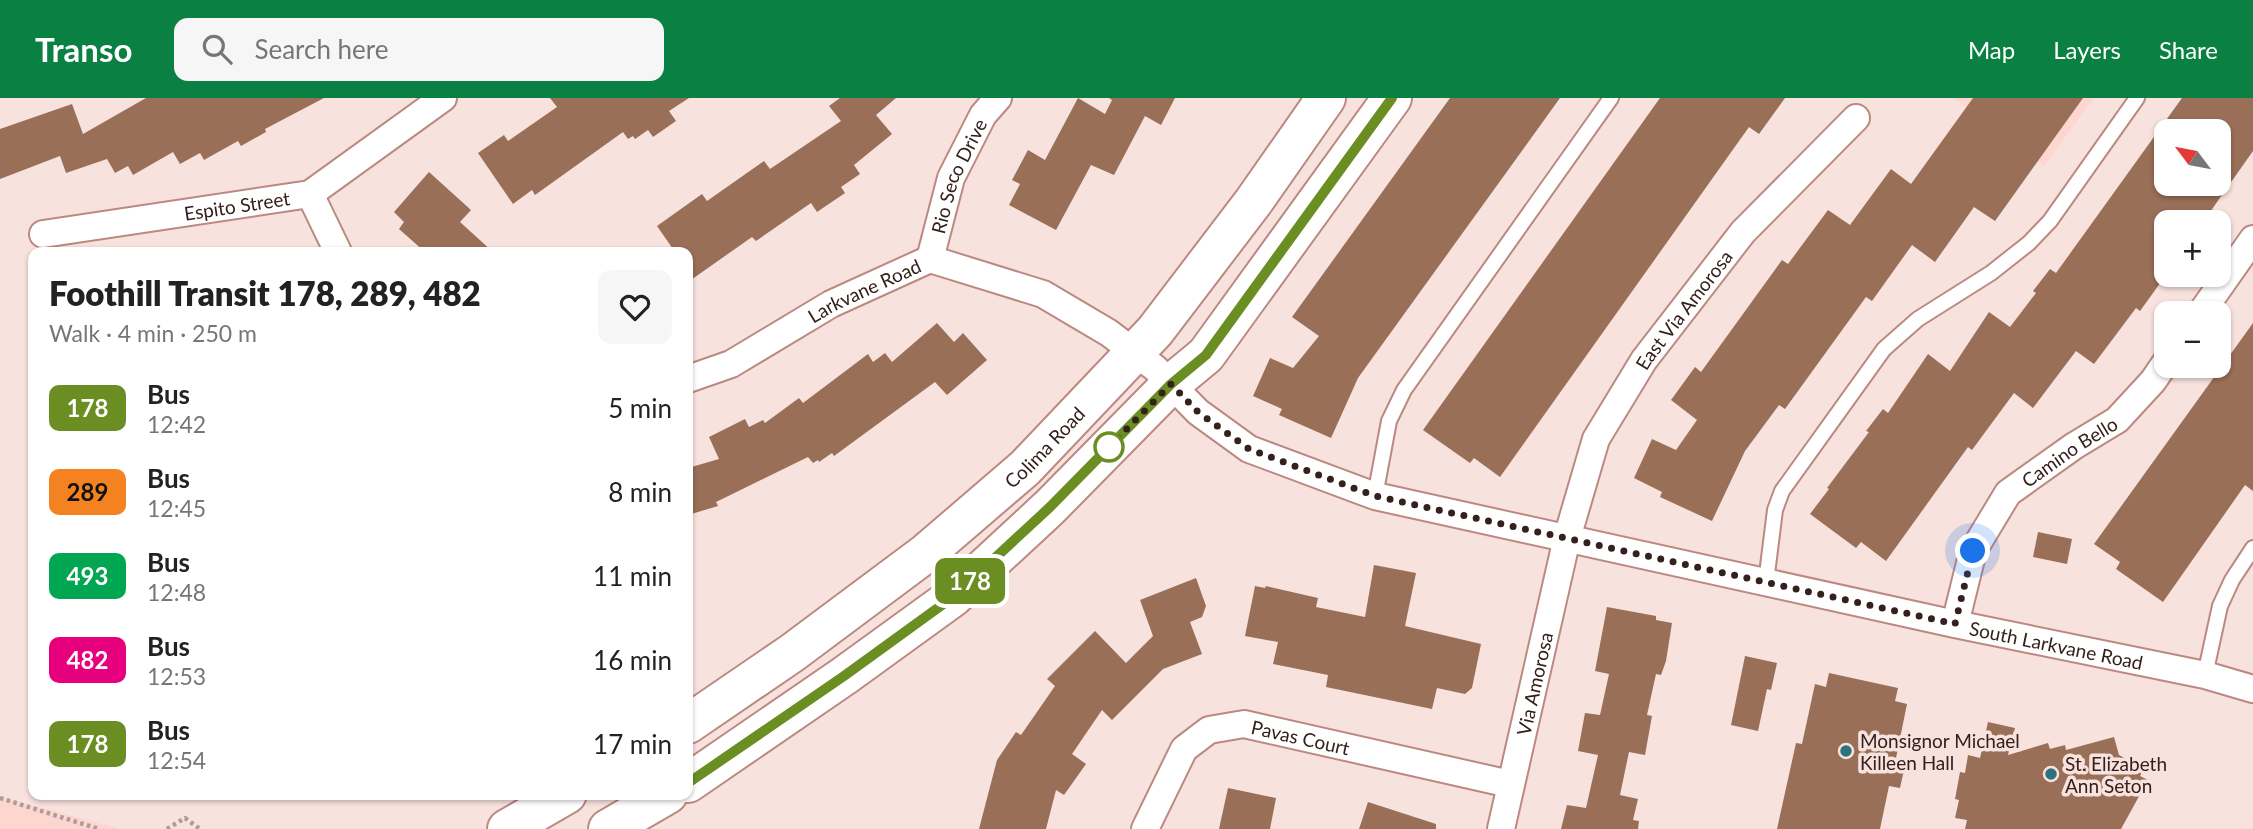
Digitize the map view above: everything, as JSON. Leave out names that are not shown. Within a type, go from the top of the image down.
[{"type":"main road","name":"Colima Road","points":[[693,780],[833,684],[953,597],[1050,507],[1153,368],[1155,331],[1254,201],[1326,98]]},
{"type":"main road","name":"Colima Road","points":[[693,721],[792,653],[926,553],[1025,468],[1153,368],[1206,355],[1392,98]]},
{"type":"main road","points":[[507,829],[557,800]]},
{"type":"main road","points":[[608,829],[658,800]]},
{"type":"street","name":"Espito Street","points":[[43,234],[310,194],[443,98]]},
{"type":"street","name":"Rio Seco Drive","points":[[930,259],[951,178],[984,115],[998,98]]},
{"type":"street","name":"East Via Amorosa","points":[[1567,538],[1596,439],[1644,360],[1743,232],[1856,118]]},
{"type":"street","points":[[310,194],[336,247]]},
{"type":"street","points":[[2209,301],[2253,239]]},
{"type":"street","name":"Larkvane Road","points":[[693,377],[731,364],[831,303],[930,259],[1043,293],[1110,333],[1153,368]]},
{"type":"street","name":"South Larkvane Road","points":[[1153,368],[1198,412],[1249,449],[1375,496],[2204,676],[2253,689]]},
{"type":"street","name":"Camino Bello","points":[[1955,624],[1973,551],[2008,493],[2074,446],[2117,420],[2155,378]]},
{"type":"street","name":"Via Amorosa","points":[[1501,829],[1567,538]]},
{"type":"street","name":"Pavas Court","points":[[1145,829],[1184,749],[1209,730],[1244,724],[1510,784]]},
{"type":"lane","points":[[1375,496],[1389,421],[1404,390],[1611,98]]},
{"type":"lane","points":[[1766,582],[1776,510],[1782,491],[1884,349],[1918,319],[1992,273],[2029,243],[2050,221],[2137,98]]},
{"type":"lane","points":[[2204,676],[2220,606],[2232,580],[2253,548]]},
{"type":"path","points":[[0,798],[99,829]]},
{"type":"path","points":[[167,829],[185,818],[200,829]]},
{"type":"shaded area","points":[[1953,98],[2094,98],[2044,166]]},
{"type":"shaded area","points":[[0,797],[121,829],[0,829]]},
{"type":"building","points":[[146,98],[324,98],[265,129],[266,132],[241,146],[238,141],[204,160],[200,153],[180,164],[173,152],[133,175],[128,166],[115,173],[107,159],[66,173],[60,156],[0,179],[0,129],[72,104],[83,134]]},
{"type":"building","points":[[550,98],[689,98],[669,111],[676,121],[653,137],[648,130],[635,139],[633,136],[628,139],[623,132],[535,195],[532,190],[513,204],[478,153],[504,135],[508,141],[557,107]]},
{"type":"building","points":[[840,98],[896,98],[876,115],[892,134],[854,165],[860,174],[841,187],[845,193],[817,212],[811,203],[756,241],[752,237],[693,278],[693,247],[672,247],[657,226],[702,194],[707,201],[764,161],[770,169],[841,121],[829,106]]},
{"type":"building","points":[[1078,98],[1105,114],[1112,100],[1109,98],[1175,98],[1161,125],[1145,116],[1114,175],[1091,165],[1056,230],[1009,205],[1020,184],[1012,180],[1028,150],[1045,160]]},
{"type":"building","points":[[1450,98],[1560,98],[1358,378],[1331,438],[1279,415],[1282,409],[1253,396],[1270,358],[1293,368],[1319,336],[1292,317]]},
{"type":"building","points":[[1660,98],[1785,98],[1759,134],[1749,127],[1500,477],[1474,458],[1470,463],[1423,430]]},
{"type":"building","points":[[1973,98],[2083,98],[1995,221],[1974,207],[1935,262],[1912,245],[1872,301],[1866,297],[1785,409],[1779,405],[1745,451],[1712,521],[1660,497],[1662,492],[1634,478],[1652,439],[1676,450],[1697,420],[1671,400],[1695,367],[1701,372],[1782,260],[1788,264],[1828,210],[1850,225],[1891,169],[1911,184]]},
{"type":"building","points":[[2182,98],[2253,98],[2253,151],[2231,182],[2231,119],[2167,119]]},
{"type":"building","points":[[2154,137],[2154,196],[2221,196],[2211,210],[2154,210],[2154,287],[2157,287],[2140,311],[2136,308],[2094,364],[2076,351],[2033,408],[2014,393],[1972,450],[1968,447],[1886,561],[1861,542],[1856,548],[1810,514],[1869,432],[1866,431],[1883,409],[1888,413],[1928,354],[1950,371],[1989,312],[2010,327],[2036,293],[2033,291],[2050,269],[2056,273]]},
{"type":"building","points":[[429,172],[471,210],[460,222],[488,247],[419,247],[399,229],[404,222],[394,212]]},
{"type":"building","points":[[937,323],[954,342],[963,333],[987,360],[947,395],[935,382],[834,456],[832,453],[813,463],[808,457],[716,502],[718,506],[693,514],[693,467],[719,459],[709,437],[745,419],[749,427],[763,420],[765,423],[799,398],[803,403],[868,354],[873,362],[885,353],[892,362]]},
{"type":"building","points":[[2253,323],[2253,491],[2245,485],[2163,602],[2116,569],[2120,562],[2094,544],[2213,378],[2231,378],[2231,354]]},
{"type":"building","points":[[2038,532],[2072,539],[2067,564],[2033,557]]},
{"type":"building","points":[[1374,565],[1416,573],[1405,626],[1481,644],[1472,688],[1465,694],[1437,688],[1432,709],[1326,687],[1328,675],[1273,664],[1278,642],[1245,636],[1255,586],[1318,598],[1316,607],[1365,617]]},
{"type":"building","points":[[1196,578],[1206,606],[1202,617],[1190,622],[1202,654],[1163,669],[1112,720],[1102,710],[1072,754],[1086,764],[1064,795],[1056,790],[1046,829],[979,829],[997,760],[1016,732],[1021,735],[1055,686],[1047,679],[1095,631],[1126,663],[1153,636],[1140,600]]},
{"type":"building","points":[[1607,607],[1656,616],[1656,620],[1672,623],[1666,661],[1661,675],[1656,674],[1647,715],[1652,716],[1645,755],[1629,752],[1620,795],[1638,799],[1633,820],[1639,821],[1638,829],[1561,829],[1567,805],[1586,808],[1598,755],[1578,751],[1585,713],[1600,715],[1609,674],[1595,671]]},
{"type":"building","points":[[1745,656],[1777,663],[1771,690],[1767,689],[1758,731],[1731,725]]},
{"type":"building","name":"Monsignor Michael Killeen Hall","points":[[1829,673],[1898,688],[1895,701],[1907,704],[1896,758],[1906,761],[1900,788],[1889,786],[1880,829],[1777,829],[1796,743],[1802,744],[1815,684],[1826,687]]},
{"type":"building","name":"St. Elizabeth Ann Seton","points":[[1988,722],[2015,728],[2008,755],[2048,743],[2050,749],[2065,745],[2066,750],[2114,737],[2119,755],[2144,769],[2140,776],[2148,780],[2121,829],[1965,829],[1967,820],[1955,818],[1960,772],[1965,773],[1968,755],[1980,758]]},
{"type":"building","points":[[1228,788],[1276,798],[1270,829],[1219,829]]},
{"type":"building","points":[[1368,802],[1436,824],[1436,829],[1359,829]]},
{"type":"bus line","name":"178","points":[[693,780],[953,597],[1050,507],[1171,384],[1206,355],[1392,98]]},
{"type":"place","name":"Monsignor Michael Killeen Hall","points":[[1846,751]]},
{"type":"place","name":"St. Elizabeth Ann Seton","points":[[2051,774]]},
{"type":"route","points":[[1109,447],[1171,384],[1198,412],[1249,449],[1375,496],[1955,624],[1973,551]]}]
